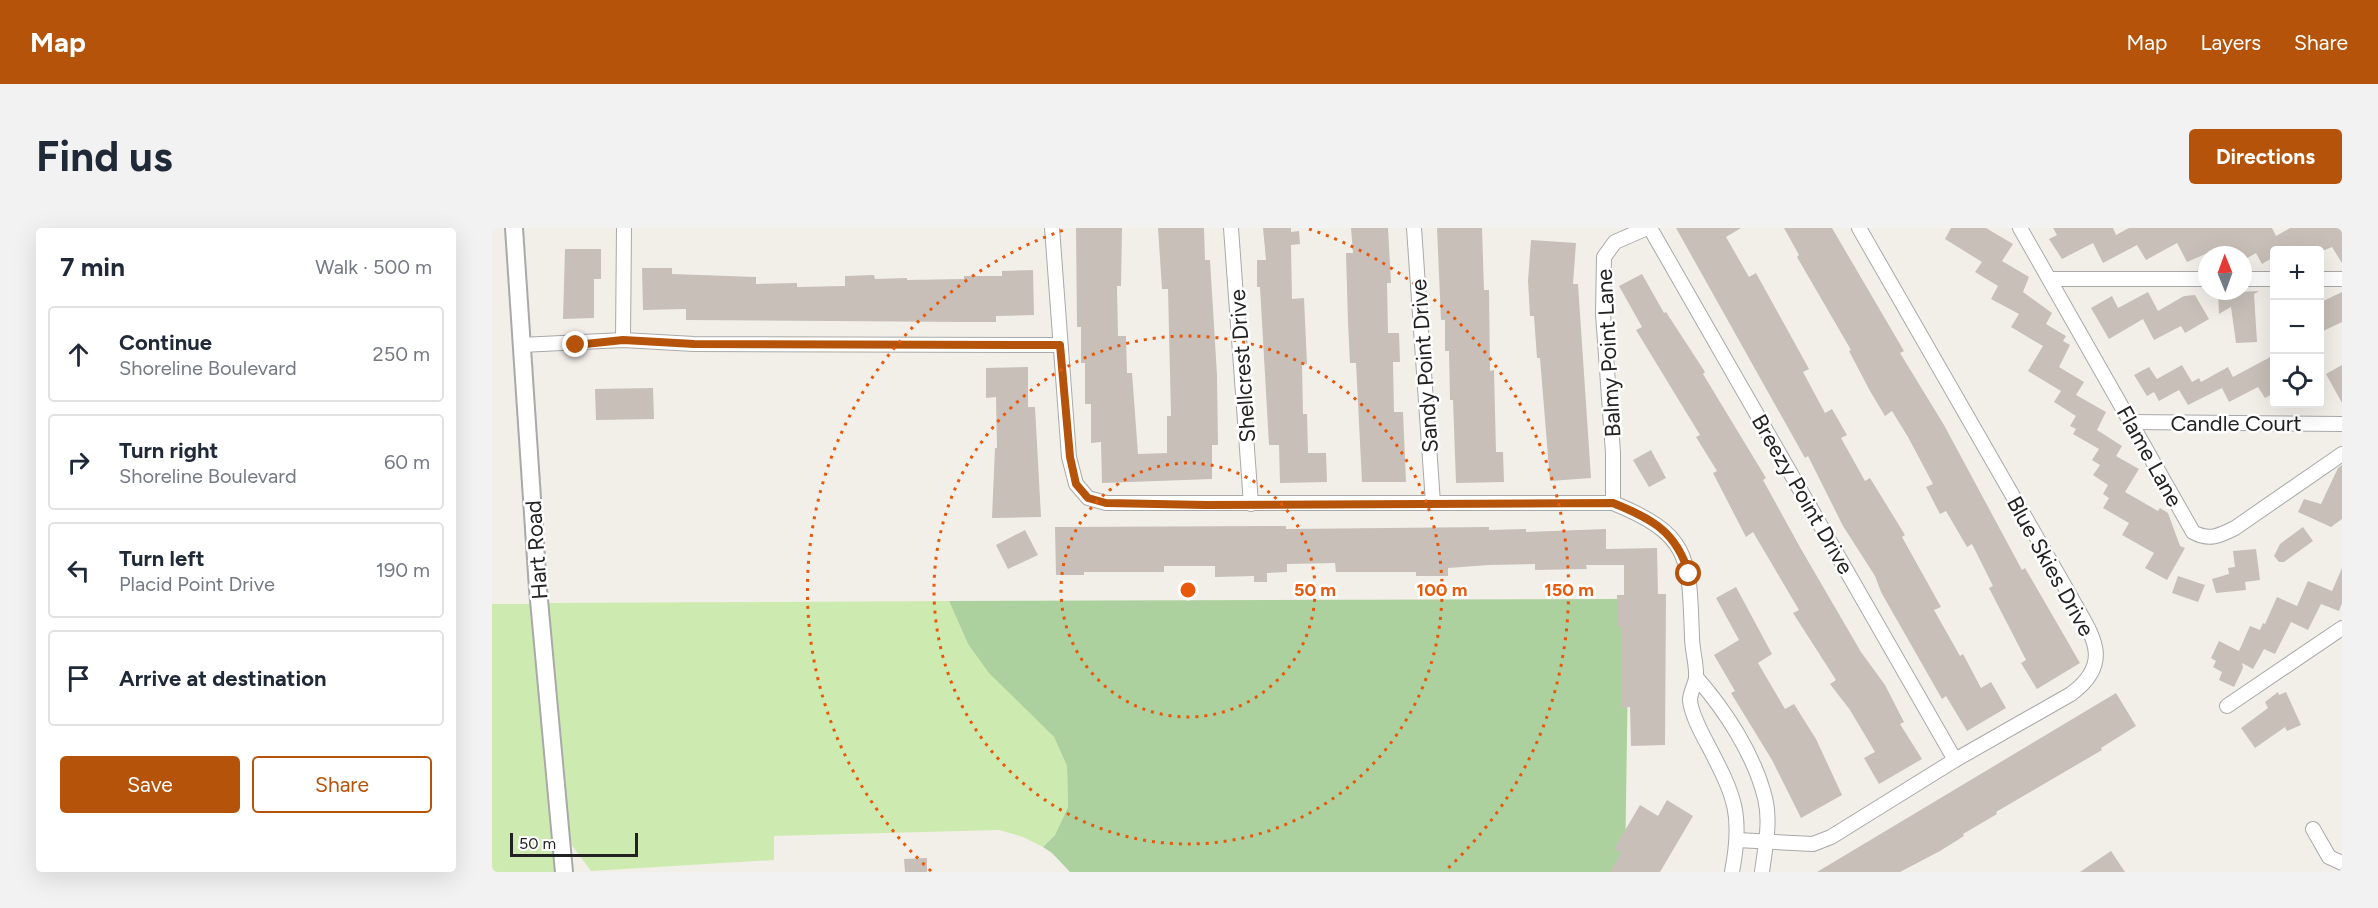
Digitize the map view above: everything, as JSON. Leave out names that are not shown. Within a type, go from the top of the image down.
[{"type":"street","name":"Hart Road","points":[[514,228],[538,589],[564,872]]},
{"type":"street","points":[[623,340],[624,228]]},
{"type":"street","points":[[1052,228],[1070,457],[1076,484],[1088,498],[1106,503],[1613,503],[1642,514],[1673,538],[1683,554],[1692,595],[1692,638],[1696,677],[1690,700],[1702,734],[1732,790],[1737,812],[1737,840],[1732,872]]},
{"type":"street","name":"Shellcrest Drive","points":[[1231,228],[1251,504]]},
{"type":"street","name":"Sandy Point Drive","points":[[1414,228],[1433,503]]},
{"type":"street","name":"Balmy Point Lane","points":[[1613,503],[1613,453],[1603,314],[1604,257],[1615,242],[1649,228]]},
{"type":"street","name":"Breezy Point Drive","points":[[1649,228],[1955,760]]},
{"type":"street","name":"Blue Skies Drive","points":[[1737,840],[1813,844],[1831,837],[2087,682],[2096,665],[2096,646],[1859,228]]},
{"type":"street","name":"Flame Lane","points":[[2020,228],[2193,532],[2205,538],[2218,537],[2235,528],[2342,454]]},
{"type":"street","points":[[2051,279],[2198,279]]},
{"type":"street","points":[[2252,279],[2270,279]]},
{"type":"street","points":[[2324,279],[2342,279]]},
{"type":"street","points":[[521,345],[623,340],[694,344],[1060,345]]},
{"type":"street","name":"Candle Court","points":[[2131,422],[2342,424]]},
{"type":"street","points":[[2227,706],[2342,628]]},
{"type":"street","points":[[1696,677],[1716,700],[1749,757],[1765,798],[1766,842],[1762,872]]},
{"type":"street","points":[[2313,829],[2329,856],[2342,863]]},
{"type":"green space","points":[[1629,599],[1625,872],[1070,872],[1043,847],[1055,835],[1068,807],[1067,766],[1054,737],[989,673],[968,644],[949,601]]},
{"type":"green space","points":[[949,601],[968,644],[1012,695],[1054,737],[1067,766],[1068,807],[1055,835],[1043,847],[1023,837],[999,830],[774,836],[774,860],[591,871],[570,843],[548,603]]},
{"type":"green space","points":[[492,604],[530,604],[555,872],[492,872]]},
{"type":"building","points":[[1076,228],[1122,228],[1121,286],[1117,286],[1118,336],[1126,336],[1127,373],[1132,373],[1138,454],[1167,453],[1167,416],[1171,416],[1168,289],[1162,289],[1158,228],[1204,228],[1205,260],[1210,260],[1217,375],[1218,445],[1212,445],[1212,479],[1102,483],[1101,442],[1091,443],[1091,404],[1085,404],[1085,363],[1081,363],[1081,327],[1077,327]]},
{"type":"building","points":[[1263,228],[1291,228],[1291,232],[1299,231],[1300,244],[1291,245],[1292,299],[1304,298],[1307,364],[1302,365],[1303,414],[1307,414],[1308,453],[1326,453],[1327,482],[1280,483],[1279,445],[1269,445],[1260,287],[1257,287],[1257,260],[1266,260]]},
{"type":"building","points":[[1351,228],[1388,228],[1391,283],[1387,283],[1388,333],[1399,333],[1400,362],[1393,362],[1394,412],[1403,412],[1406,482],[1362,482],[1356,363],[1350,363],[1348,322],[1346,253],[1353,253]]},
{"type":"building","points":[[1437,228],[1482,228],[1484,290],[1489,290],[1490,371],[1494,370],[1496,452],[1503,452],[1504,482],[1456,483],[1453,400],[1450,400],[1449,351],[1445,351],[1445,320],[1441,320]]},
{"type":"building","points":[[1676,228],[1741,228],[1726,237],[1749,277],[1756,273],[1809,369],[1803,372],[1825,413],[1832,409],[1847,435],[1841,438],[1865,481],[1870,478],[1905,535],[1902,537],[1941,607],[1934,610],[1960,656],[1963,654],[1981,688],[1991,682],[2006,708],[1967,731],[1946,696],[1942,699],[1881,592],[1875,576],[1843,526],[1808,456],[1805,458]]},
{"type":"building","points":[[1784,228],[1832,228],[1904,351],[1900,353],[1944,425],[2022,570],[2025,568],[2080,663],[2037,689],[2021,663],[2026,660],[1989,588],[1993,586],[1972,544],[1967,547],[1946,511],[1940,514],[1926,487],[1933,484],[1908,437],[1892,411],[1885,416],[1870,391],[1849,351],[1851,350],[1797,257],[1799,255]]},
{"type":"building","points":[[1951,228],[1986,228],[2013,244],[2002,261],[2029,277],[2023,292],[2052,313],[2046,324],[2066,336],[2063,341],[2070,345],[2059,367],[2084,382],[2076,395],[2106,412],[2097,430],[2122,446],[2116,456],[2139,469],[2125,492],[2158,511],[2160,508],[2168,513],[2180,546],[2185,548],[2167,580],[2145,568],[2154,553],[2122,535],[2129,523],[2103,508],[2109,498],[2103,494],[2108,485],[2093,475],[2100,465],[2092,460],[2099,449],[2073,434],[2076,429],[2070,426],[2076,416],[2054,402],[2061,391],[2028,371],[2043,346],[2011,327],[2019,314],[1991,299],[1998,286],[1975,272],[1982,262],[1945,239]]},
{"type":"building","points":[[2053,228],[2113,228],[2116,235],[2129,228],[2272,228],[2276,236],[2290,228],[2342,228],[2342,263],[2332,247],[2324,250],[2324,246],[2270,246],[2270,259],[2262,264],[2256,253],[2252,255],[2252,246],[2198,246],[2198,257],[2187,262],[2177,243],[2146,260],[2137,245],[2103,263],[2093,243],[2062,259],[2049,239],[2057,235]]},
{"type":"building","points":[[1531,240],[1576,243],[1573,284],[1578,284],[1591,478],[1550,481],[1540,358],[1537,358],[1534,316],[1530,316],[1528,281]]},
{"type":"building","points":[[565,249],[601,249],[601,279],[594,279],[594,318],[563,319]]},
{"type":"building","points":[[642,268],[672,268],[672,274],[756,277],[756,284],[797,283],[797,287],[845,286],[845,276],[874,275],[875,279],[907,278],[907,280],[964,279],[964,276],[1002,276],[1002,271],[1033,270],[1034,315],[996,316],[996,322],[686,320],[686,309],[643,310]]},
{"type":"building","points":[[1642,274],[1664,313],[1666,312],[1705,372],[1703,374],[1766,478],[1763,480],[1801,549],[1861,652],[1885,685],[1904,722],[1900,724],[1922,759],[1879,784],[1864,758],[1875,752],[1850,710],[1830,684],[1836,680],[1793,613],[1799,610],[1753,532],[1746,537],[1713,473],[1717,471],[1696,437],[1700,435],[1636,330],[1642,327],[1619,286]]},
{"type":"building","points":[[2252,291],[2259,291],[2254,294],[2257,342],[2236,343],[2231,307],[2219,314],[2218,300],[2252,300]]},
{"type":"building","points":[[2148,292],[2158,311],[2184,296],[2195,295],[2209,319],[2185,333],[2181,326],[2154,340],[2143,319],[2109,339],[2091,308],[2112,296],[2118,308]]},
{"type":"building","points":[[2342,292],[2342,322],[2324,331],[2324,301]]},
{"type":"building","points":[[2270,357],[2270,395],[2265,398],[2258,387],[2229,402],[2222,388],[2188,405],[2179,390],[2159,401],[2154,392],[2147,396],[2134,375],[2149,367],[2157,379],[2182,365],[2192,382],[2199,378],[2201,382],[2228,367],[2233,377]]},
{"type":"building","points":[[2342,365],[2342,403],[2326,374]]},
{"type":"building","points":[[1028,367],[1028,407],[1035,407],[1041,517],[992,518],[995,448],[997,448],[996,397],[986,398],[986,368]]},
{"type":"building","points":[[653,388],[654,419],[596,420],[595,389]]},
{"type":"building","points":[[1651,450],[1666,478],[1649,487],[1633,460]]},
{"type":"building","points":[[2342,465],[2342,519],[2331,527],[2298,512],[2304,499],[2321,504],[2338,468]]},
{"type":"building","points":[[1286,526],[1286,529],[1489,527],[1489,530],[1526,529],[1526,532],[1606,529],[1606,549],[1657,548],[1658,594],[1666,594],[1665,745],[1631,746],[1630,707],[1622,708],[1621,627],[1618,627],[1617,595],[1624,595],[1624,565],[1586,565],[1587,569],[1535,570],[1535,564],[1489,565],[1448,568],[1448,576],[1416,576],[1416,572],[1336,572],[1335,563],[1287,564],[1287,572],[1267,573],[1267,582],[1254,582],[1254,576],[1215,577],[1215,566],[1164,566],[1164,572],[1084,572],[1084,575],[1056,575],[1055,527]]},
{"type":"building","points":[[2303,527],[2313,541],[2284,562],[2279,562],[2274,556],[2280,544]]},
{"type":"building","points":[[1025,530],[1038,555],[1008,569],[996,545]]},
{"type":"building","points":[[2256,549],[2260,580],[2245,582],[2246,590],[2216,593],[2212,579],[2229,574],[2228,568],[2235,567],[2233,551]]},
{"type":"building","points":[[2342,568],[2342,603],[2339,611],[2321,604],[2308,630],[2291,622],[2275,654],[2264,649],[2253,669],[2242,663],[2243,668],[2234,687],[2219,680],[2222,672],[2213,667],[2216,661],[2211,658],[2219,641],[2239,651],[2250,626],[2260,630],[2263,623],[2265,624],[2277,597],[2297,606],[2308,581],[2332,591]]},
{"type":"building","points":[[2178,576],[2205,585],[2198,602],[2172,593]]},
{"type":"building","points":[[1736,587],[1772,654],[1758,663],[1785,709],[1794,704],[1816,739],[1842,795],[1801,818],[1772,760],[1731,693],[1735,691],[1714,655],[1739,640],[1716,598]]},
{"type":"building","points":[[2278,692],[2279,695],[2286,692],[2301,725],[2287,731],[2285,727],[2255,748],[2241,728],[2268,708],[2265,702]]},
{"type":"building","points":[[2116,693],[2136,726],[2101,748],[2102,750],[1996,812],[1997,814],[1940,851],[1900,872],[1817,872]]},
{"type":"building","points":[[1667,800],[1693,816],[1660,872],[1610,872],[1621,853],[1614,849],[1640,805],[1658,816]]},
{"type":"building","points":[[2111,851],[2125,872],[2080,872]]},
{"type":"building","points":[[927,858],[927,872],[905,872],[904,859]]},
{"type":"route","points":[[576,345],[623,340],[694,344],[1060,345],[1070,457],[1076,484],[1088,498],[1106,503],[1206,505],[1613,503],[1642,514],[1673,538],[1683,554],[1689,574]]}]
